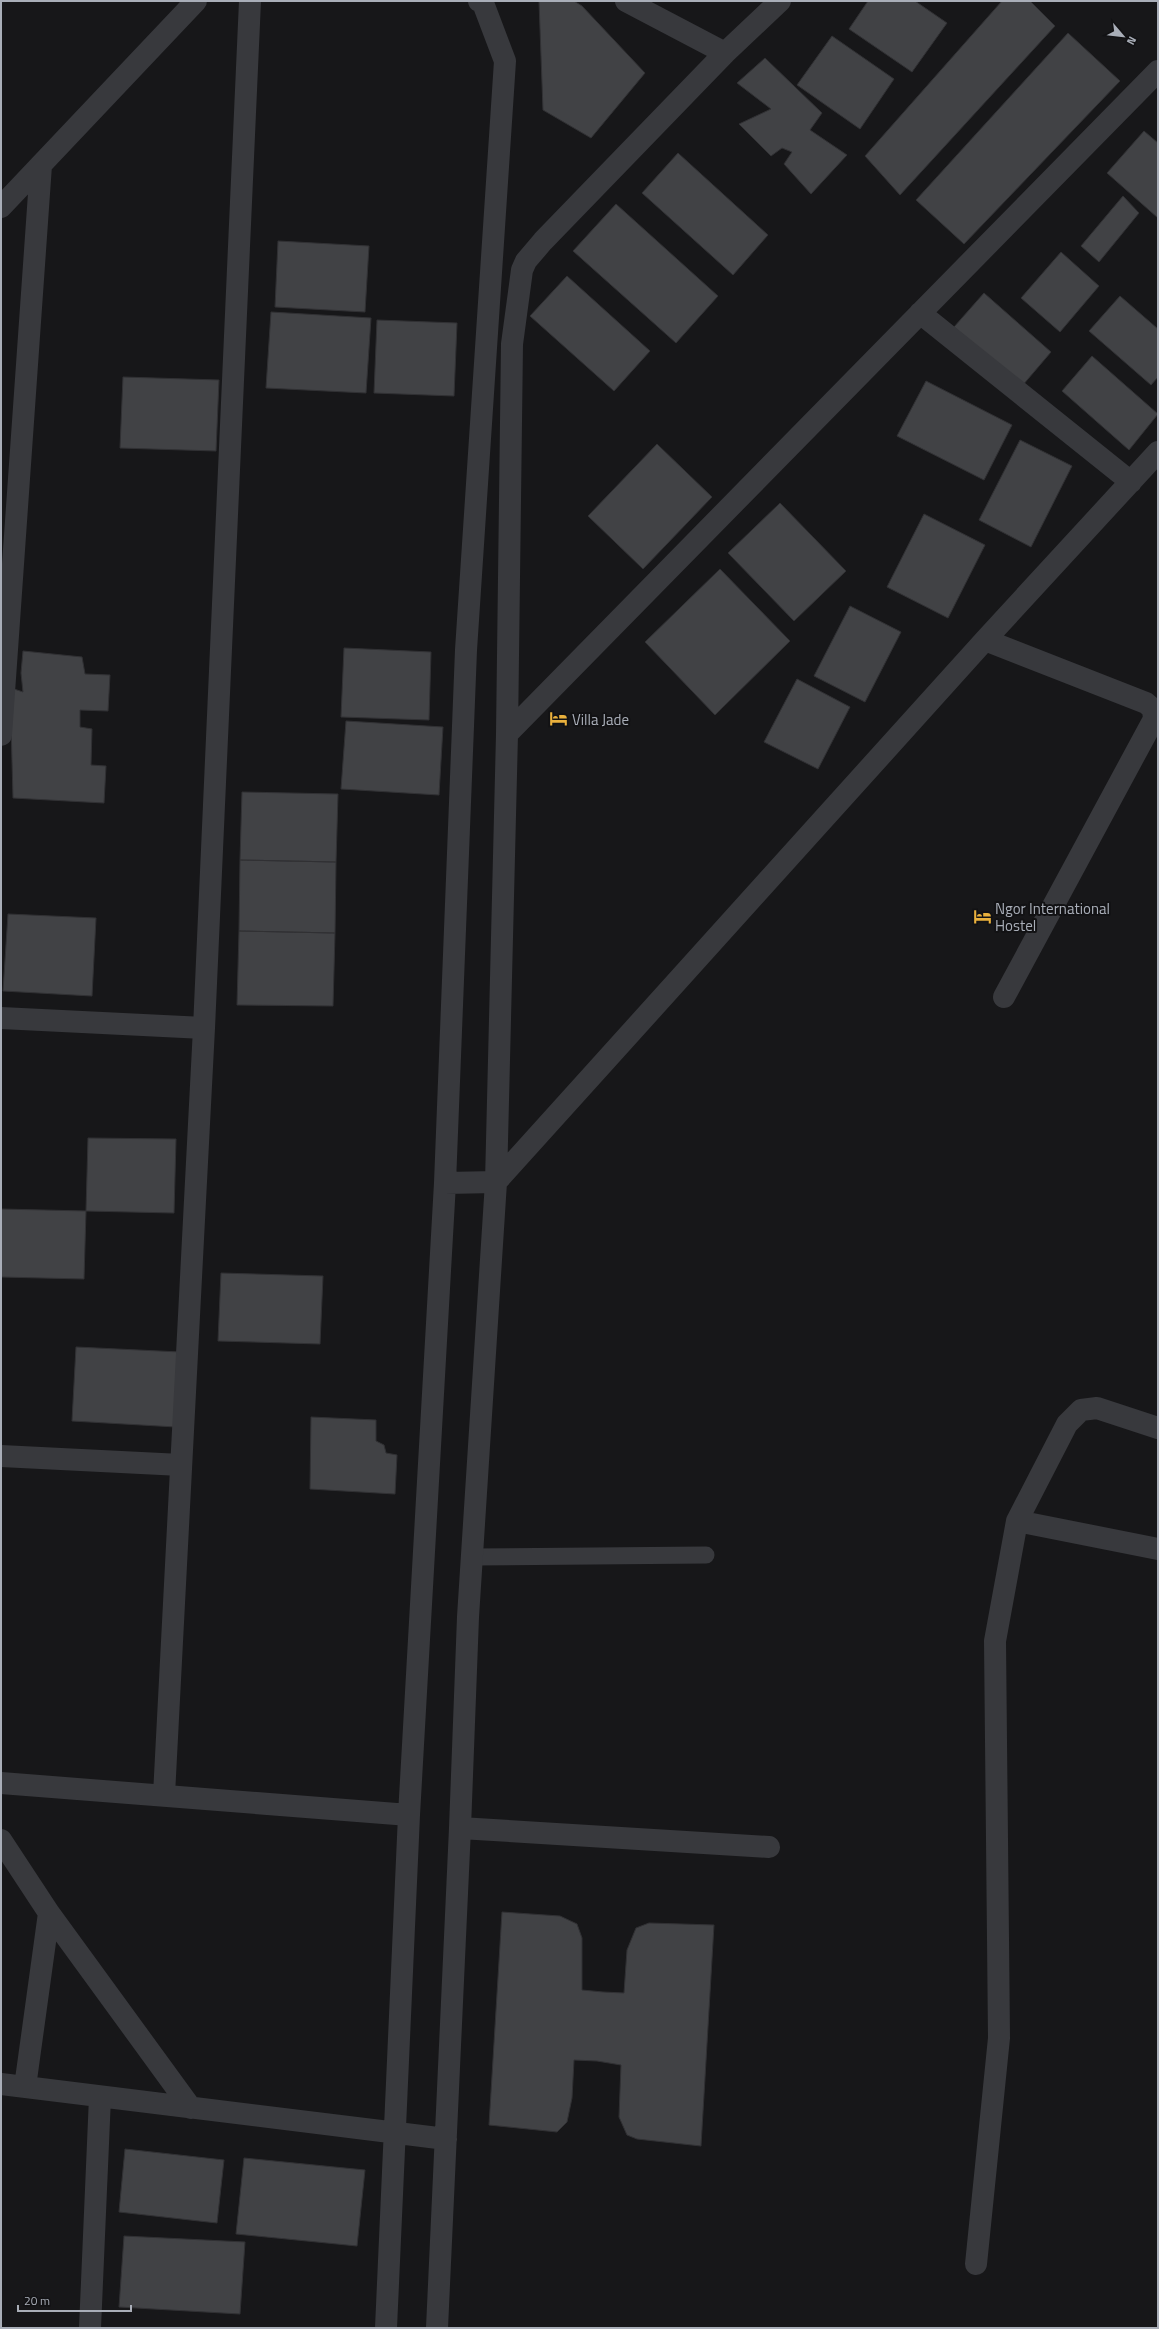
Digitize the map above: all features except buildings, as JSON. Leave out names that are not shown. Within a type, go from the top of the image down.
[{"type":"street","points":[[1,207],[196,1]]},
{"type":"street","points":[[164,1795],[204,1028],[250,1]]},
{"type":"street","points":[[386,2328],[409,1815],[445,1183],[466,650],[494,249],[505,61],[483,3],[479,1]]},
{"type":"street","points":[[626,1],[725,53]]},
{"type":"street","points":[[437,2328],[472,1557],[496,1182],[506,734],[512,344],[522,270],[526,261],[544,241],[725,53],[780,1]]},
{"type":"street","points":[[506,734],[1158,71]]},
{"type":"street","points":[[1,735],[41,165]]},
{"type":"street","points":[[920,313],[1131,482]]},
{"type":"street","points":[[445,1183],[496,1182],[985,640],[1158,452]]},
{"type":"street","points":[[985,640],[1146,703],[1153,709],[1154,718],[1004,997]]},
{"type":"street","points":[[1,1018],[204,1028]]},
{"type":"street","points":[[976,2264],[999,2038],[995,1641],[1017,1521],[1067,1424],[1081,1410],[1097,1408],[1158,1428]]},
{"type":"street","points":[[1,1456],[181,1465]]},
{"type":"street","points":[[1017,1521],[1158,1549]]},
{"type":"street","points":[[1,1783],[409,1815]]},
{"type":"street","points":[[460,1828],[769,1847]]},
{"type":"street","points":[[1,1840],[48,1913],[191,2108]]},
{"type":"street","points":[[25,2087],[48,1913]]},
{"type":"street","points":[[1,2084],[446,2139]]},
{"type":"street","points":[[90,2328],[100,2096]]},
{"type":"lane","points":[[472,1557],[706,1555]]},
{"type":"place","name":"Villa Jade","points":[[559,719]]},
{"type":"place","name":"Ngor International Hostel","points":[[982,917]]}]
